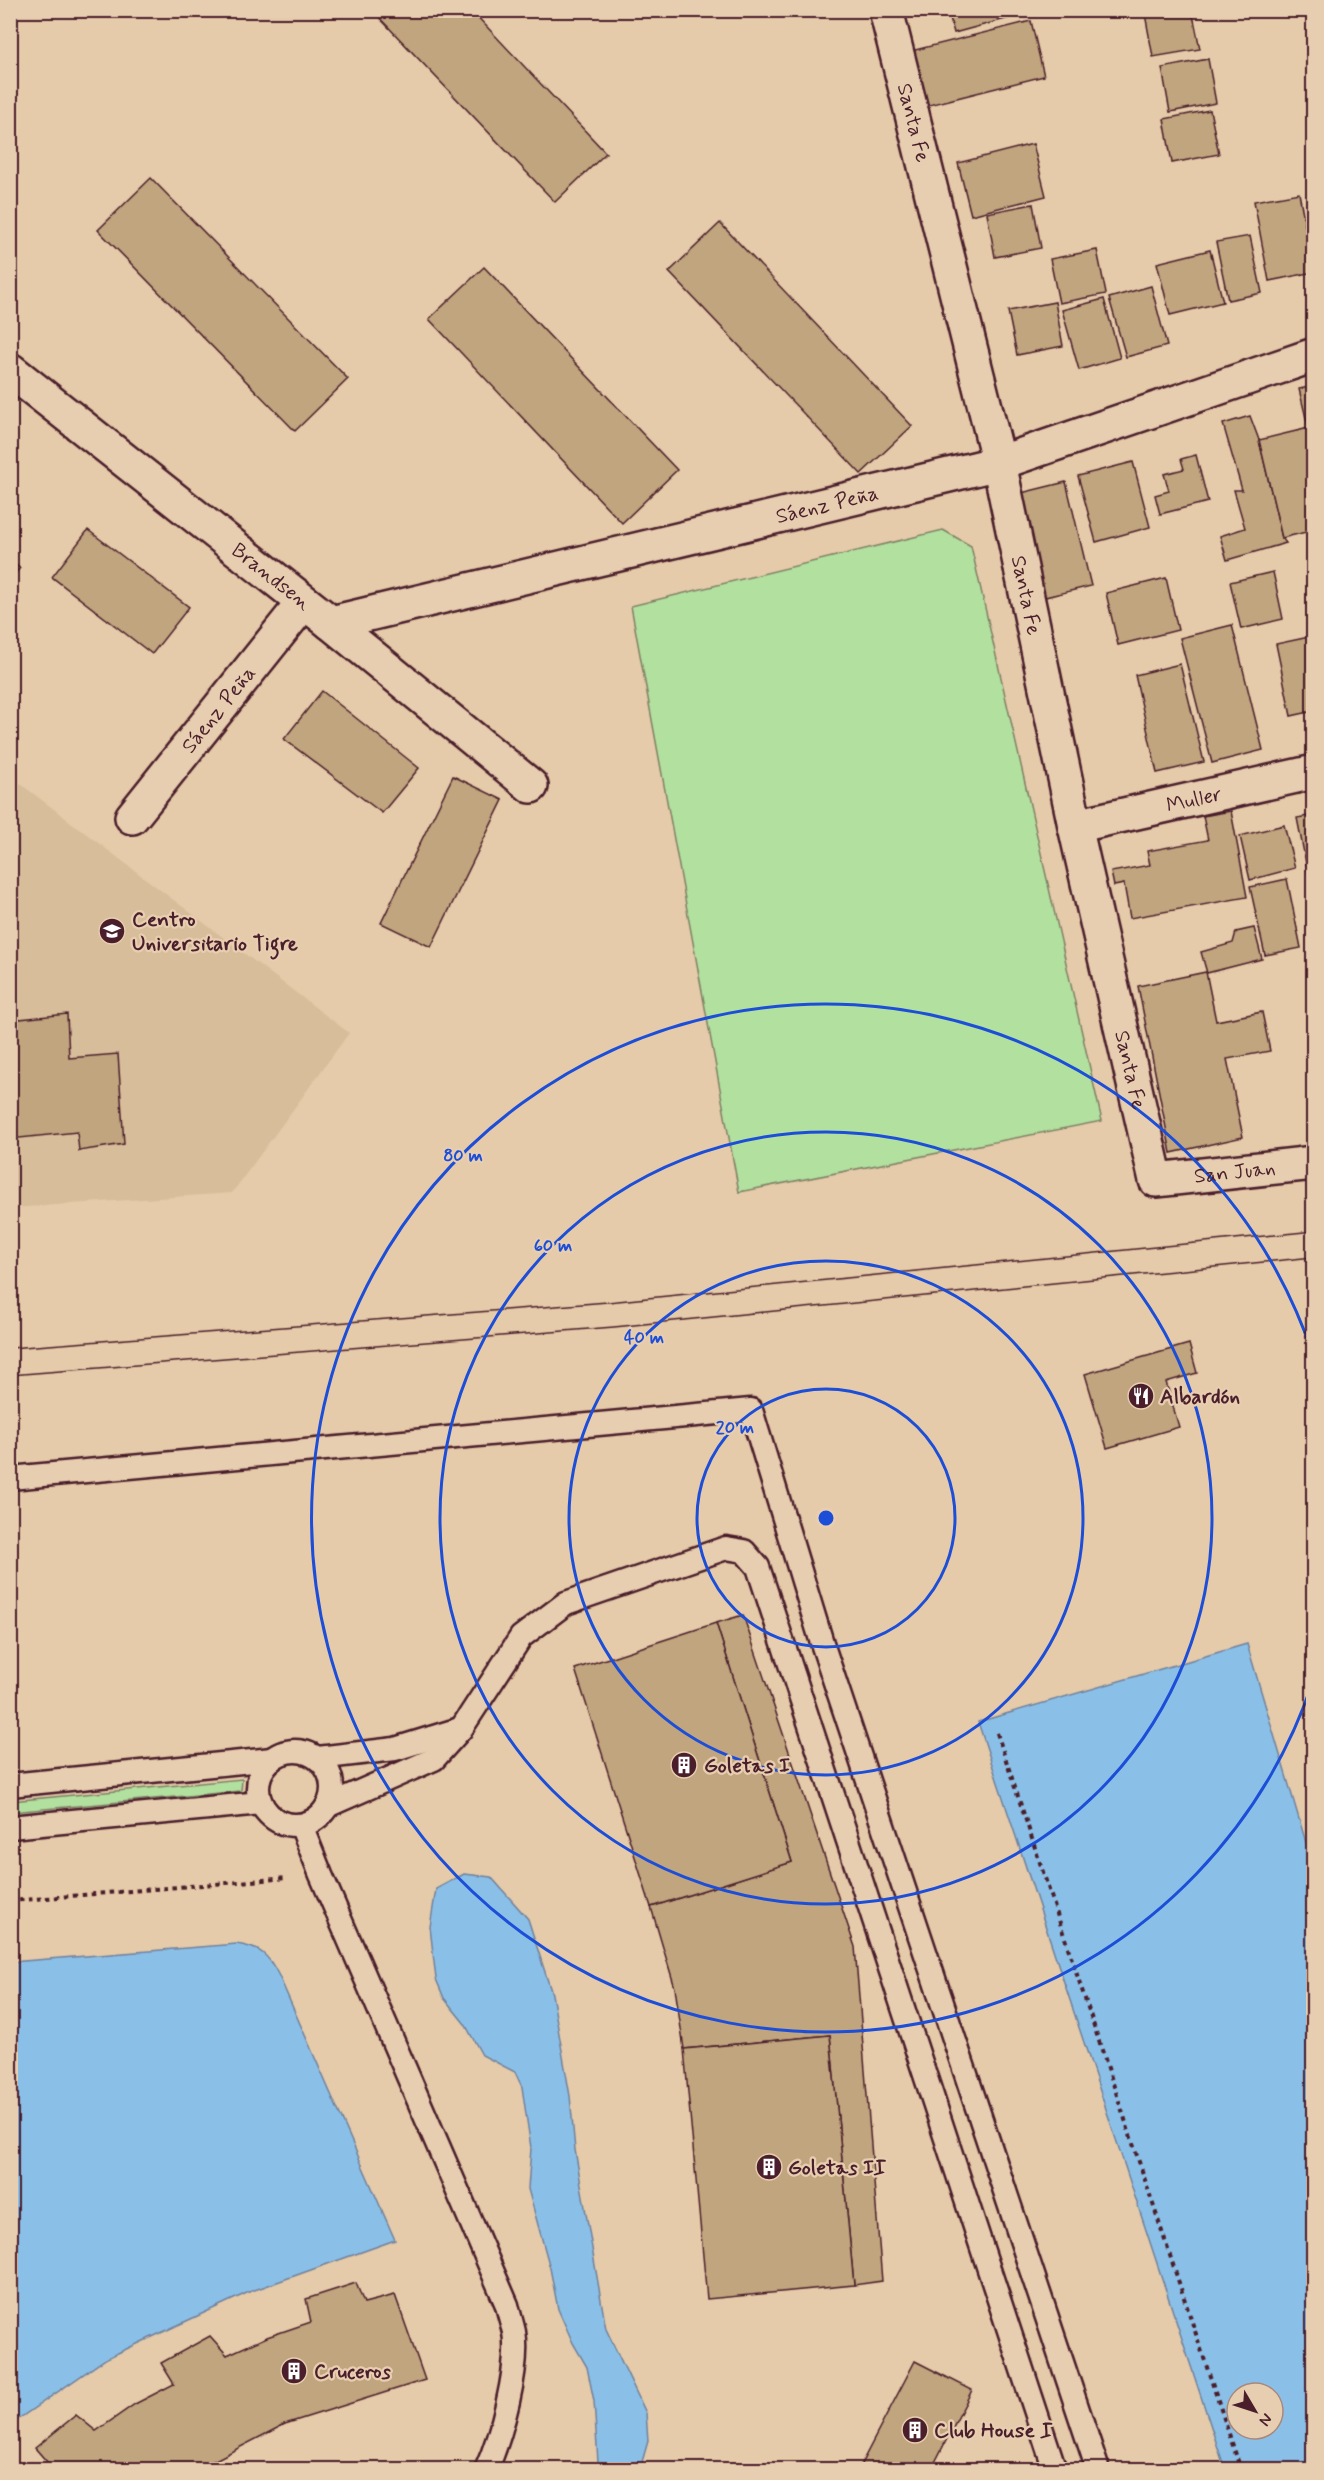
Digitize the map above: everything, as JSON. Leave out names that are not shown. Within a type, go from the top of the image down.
[{"type":"street","name":"Santa Fe","points":[[886,10],[999,463],[1075,826],[1156,1180]]},
{"type":"street","name":"Sáenz Peña","points":[[331,623],[999,463],[1314,355]]},
{"type":"street","name":"Brandsen","points":[[10,370],[331,623],[531,786]]},
{"type":"street","name":"Sáenz Peña","points":[[132,817],[304,602]]},
{"type":"street","name":"Muller","points":[[1075,826],[1314,772]]},
{"type":"street","name":"San Juan","points":[[1156,1180],[1314,1163]]},
{"type":"lane","points":[[10,1478],[751,1410],[822,1643],[1098,2469]]},
{"type":"lane","points":[[327,1806],[332,1791],[331,1779],[326,1767],[318,1758],[295,1751],[283,1753],[272,1759],[264,1768],[258,1791],[261,1803],[268,1813],[289,1824],[301,1824],[313,1820],[327,1806],[434,1759],[461,1729],[521,1637],[566,1603],[726,1548],[744,1551],[758,1567],[1054,2469]]},
{"type":"lane","points":[[318,1758],[395,1749],[461,1729]]},
{"type":"lane","points":[[10,1785],[272,1759]]},
{"type":"lane","points":[[10,1827],[261,1803]]},
{"type":"lane","points":[[301,1824],[507,2305],[514,2334],[512,2375],[502,2427],[486,2469]]},
{"type":"path","points":[[998,1733],[1241,2469]]},
{"type":"path","points":[[10,1901],[321,1875]]},
{"type":"shaded area","name":"Centro Universitario Tigre","points":[[10,776],[349,1033],[232,1193],[11,1208]]},
{"type":"green space","points":[[943,530],[971,546],[1102,1121],[739,1192],[631,606]]},
{"type":"green space","points":[[242,1779],[241,1791],[11,1812],[11,1801]]},
{"type":"water","points":[[1247,1644],[1313,1866],[1313,2469],[1225,2469],[978,1722]]},
{"type":"water","points":[[464,1874],[491,1877],[528,1919],[552,1994],[570,2096],[575,2150],[606,2329],[646,2413],[648,2441],[640,2469],[595,2469],[598,2462],[594,2401],[587,2367],[558,2309],[550,2268],[528,2189],[531,2148],[522,2087],[515,2072],[482,2055],[465,2024],[444,1998],[436,1979],[430,1927],[436,1889]]},
{"type":"water","points":[[237,1944],[263,1953],[275,1968],[395,2240],[249,2292],[107,2358],[11,2424],[11,1962]]},
{"type":"building","points":[[372,10],[471,10],[606,153],[555,202]]},
{"type":"building","points":[[948,10],[1011,10],[1013,17],[954,33]]},
{"type":"building","points":[[1162,10],[1192,10],[1200,49],[1153,57],[1145,14]]},
{"type":"building","points":[[1031,21],[1044,76],[925,106],[911,51]]},
{"type":"building","points":[[1208,59],[1216,103],[1170,112],[1162,68]]},
{"type":"building","points":[[1210,110],[1219,154],[1172,163],[1164,119]]},
{"type":"building","points":[[1033,144],[1046,196],[971,215],[958,163]]},
{"type":"building","points":[[151,178],[348,379],[295,431],[98,230]]},
{"type":"building","points":[[1299,193],[1314,272],[1269,281],[1254,201]]},
{"type":"building","points":[[1033,204],[1041,248],[995,257],[987,213]]},
{"type":"building","points":[[720,223],[912,426],[861,474],[669,272]]},
{"type":"building","points":[[1250,236],[1262,293],[1228,300],[1216,242]]},
{"type":"building","points":[[1097,250],[1106,294],[1059,303],[1050,259]]},
{"type":"building","points":[[1210,250],[1223,302],[1170,315],[1157,263]]},
{"type":"building","points":[[484,267],[677,470],[622,523],[429,319]]},
{"type":"building","points":[[1151,286],[1167,346],[1126,357],[1109,298]]},
{"type":"building","points":[[1104,299],[1120,358],[1079,370],[1062,310]]},
{"type":"building","points":[[1055,302],[1063,346],[1017,355],[1008,311]]},
{"type":"building","points":[[1314,386],[1314,451],[1299,389]]},
{"type":"building","points":[[1250,416],[1259,440],[1282,538],[1286,543],[1227,560],[1220,536],[1245,528],[1234,490],[1242,490],[1223,424]]},
{"type":"building","points":[[1309,428],[1314,447],[1314,530],[1282,538],[1259,440]]},
{"type":"building","points":[[1196,455],[1208,502],[1160,514],[1155,495],[1169,491],[1164,474],[1184,469],[1181,459]]},
{"type":"building","points":[[1133,462],[1150,527],[1096,542],[1078,476]]},
{"type":"building","points":[[1066,482],[1091,586],[1041,598],[1017,494]]},
{"type":"building","points":[[88,530],[189,607],[152,654],[52,577]]},
{"type":"building","points":[[10,561],[20,568],[10,580]]},
{"type":"building","points":[[1273,572],[1283,619],[1241,629],[1230,582]]},
{"type":"building","points":[[1166,578],[1178,630],[1118,645],[1106,593]]},
{"type":"building","points":[[1232,625],[1263,750],[1212,763],[1180,638]]},
{"type":"building","points":[[1314,636],[1314,711],[1291,716],[1276,644]]},
{"type":"building","points":[[1180,664],[1204,762],[1157,773],[1135,675]]},
{"type":"building","points":[[322,691],[419,768],[382,813],[284,739]]},
{"type":"building","points":[[453,776],[503,800],[431,947],[381,923]]},
{"type":"building","points":[[1231,811],[1247,897],[1130,918],[1124,884],[1114,886],[1111,872],[1150,865],[1147,851],[1208,840],[1203,816]]},
{"type":"building","points":[[1314,815],[1314,877],[1309,878],[1297,818]]},
{"type":"building","points":[[1284,825],[1295,868],[1250,880],[1240,836]]},
{"type":"building","points":[[1287,879],[1301,948],[1265,955],[1250,887]]},
{"type":"building","points":[[1254,928],[1262,959],[1207,973],[1201,952],[1233,943],[1236,932]]},
{"type":"building","points":[[1206,972],[1216,1021],[1262,1012],[1270,1051],[1227,1059],[1243,1137],[1171,1153],[1138,986]]},
{"type":"building","points":[[67,1014],[69,1058],[118,1054],[124,1144],[79,1151],[77,1132],[10,1139],[10,1020]]},
{"type":"building","points":[[1189,1344],[1197,1373],[1166,1382],[1179,1427],[1107,1448],[1085,1374]]},
{"type":"building","points":[[743,1615],[855,1947],[882,2281],[854,2285],[830,2035],[684,2049],[675,1988],[651,1907],[792,1862],[716,1623]]},
{"type":"building","name":"Goletas I","points":[[716,1623],[792,1862],[651,1907],[575,1669]]},
{"type":"building","name":"Goletas II","points":[[830,2035],[854,2285],[707,2299],[684,2049]]},
{"type":"building","name":"Cruceros","points":[[356,2283],[364,2303],[395,2295],[425,2380],[285,2424],[196,2470],[40,2470],[48,2463],[35,2448],[76,2415],[96,2431],[135,2404],[174,2384],[161,2363],[210,2336],[227,2355],[267,2337],[311,2322],[306,2299]]},
{"type":"building","name":"Club House I","points":[[915,2361],[972,2390],[931,2470],[858,2470]]},
{"type":"tram line","points":[[10,1348],[608,1302],[1314,1231]]},
{"type":"tram line","points":[[10,1375],[614,1327],[1314,1257]]},
{"type":"place","name":"Centro Universitario Tigre","points":[[112,931]]},
{"type":"place","name":"Albardón","points":[[1141,1396]]},
{"type":"place","name":"Goletas I","points":[[684,1765]]},
{"type":"place","name":"Goletas II","points":[[769,2167]]},
{"type":"place","name":"Cruceros","points":[[294,2371]]},
{"type":"place","name":"Club House I","points":[[915,2430]]}]
